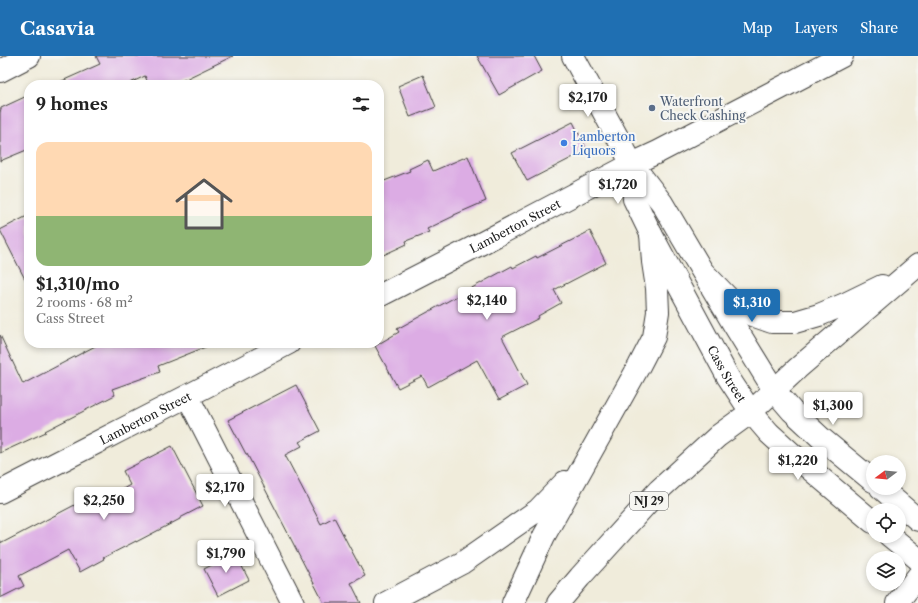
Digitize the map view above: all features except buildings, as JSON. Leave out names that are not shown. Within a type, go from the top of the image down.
[{"type":"main road","points":[[0,71],[29,56]]},
{"type":"main road","name":"Cass Street","points":[[573,56],[632,164],[662,203],[774,390],[792,411],[866,476]]},
{"type":"main road","name":"Lamberton Street","points":[[384,293],[842,56]]},
{"type":"main road","name":"Cass Street","points":[[632,164],[634,199],[651,234],[728,377],[751,412],[769,433],[791,453],[866,516]]},
{"type":"main road","points":[[513,603],[544,536],[654,337],[658,312],[651,234]]},
{"type":"main road","points":[[703,272],[735,305],[752,315],[772,322],[795,322],[819,315],[845,304],[914,269]]},
{"type":"main road","name":"NJ 29","points":[[558,603],[659,490],[718,436],[751,412],[774,390],[914,269]]},
{"type":"main road","name":"Lamberton Street","points":[[0,492],[280,348]]},
{"type":"main road","points":[[188,396],[293,603]]},
{"type":"main road","points":[[386,603],[462,563],[538,510],[587,460]]},
{"type":"main road","points":[[889,495],[918,520]]},
{"type":"main road","points":[[899,543],[918,559]]},
{"type":"main road","points":[[897,603],[918,576]]},
{"type":"place","name":"Waterfront Check Cashing","points":[[652,108]]},
{"type":"place","name":"Lamberton Liquors","points":[[564,143]]}]
